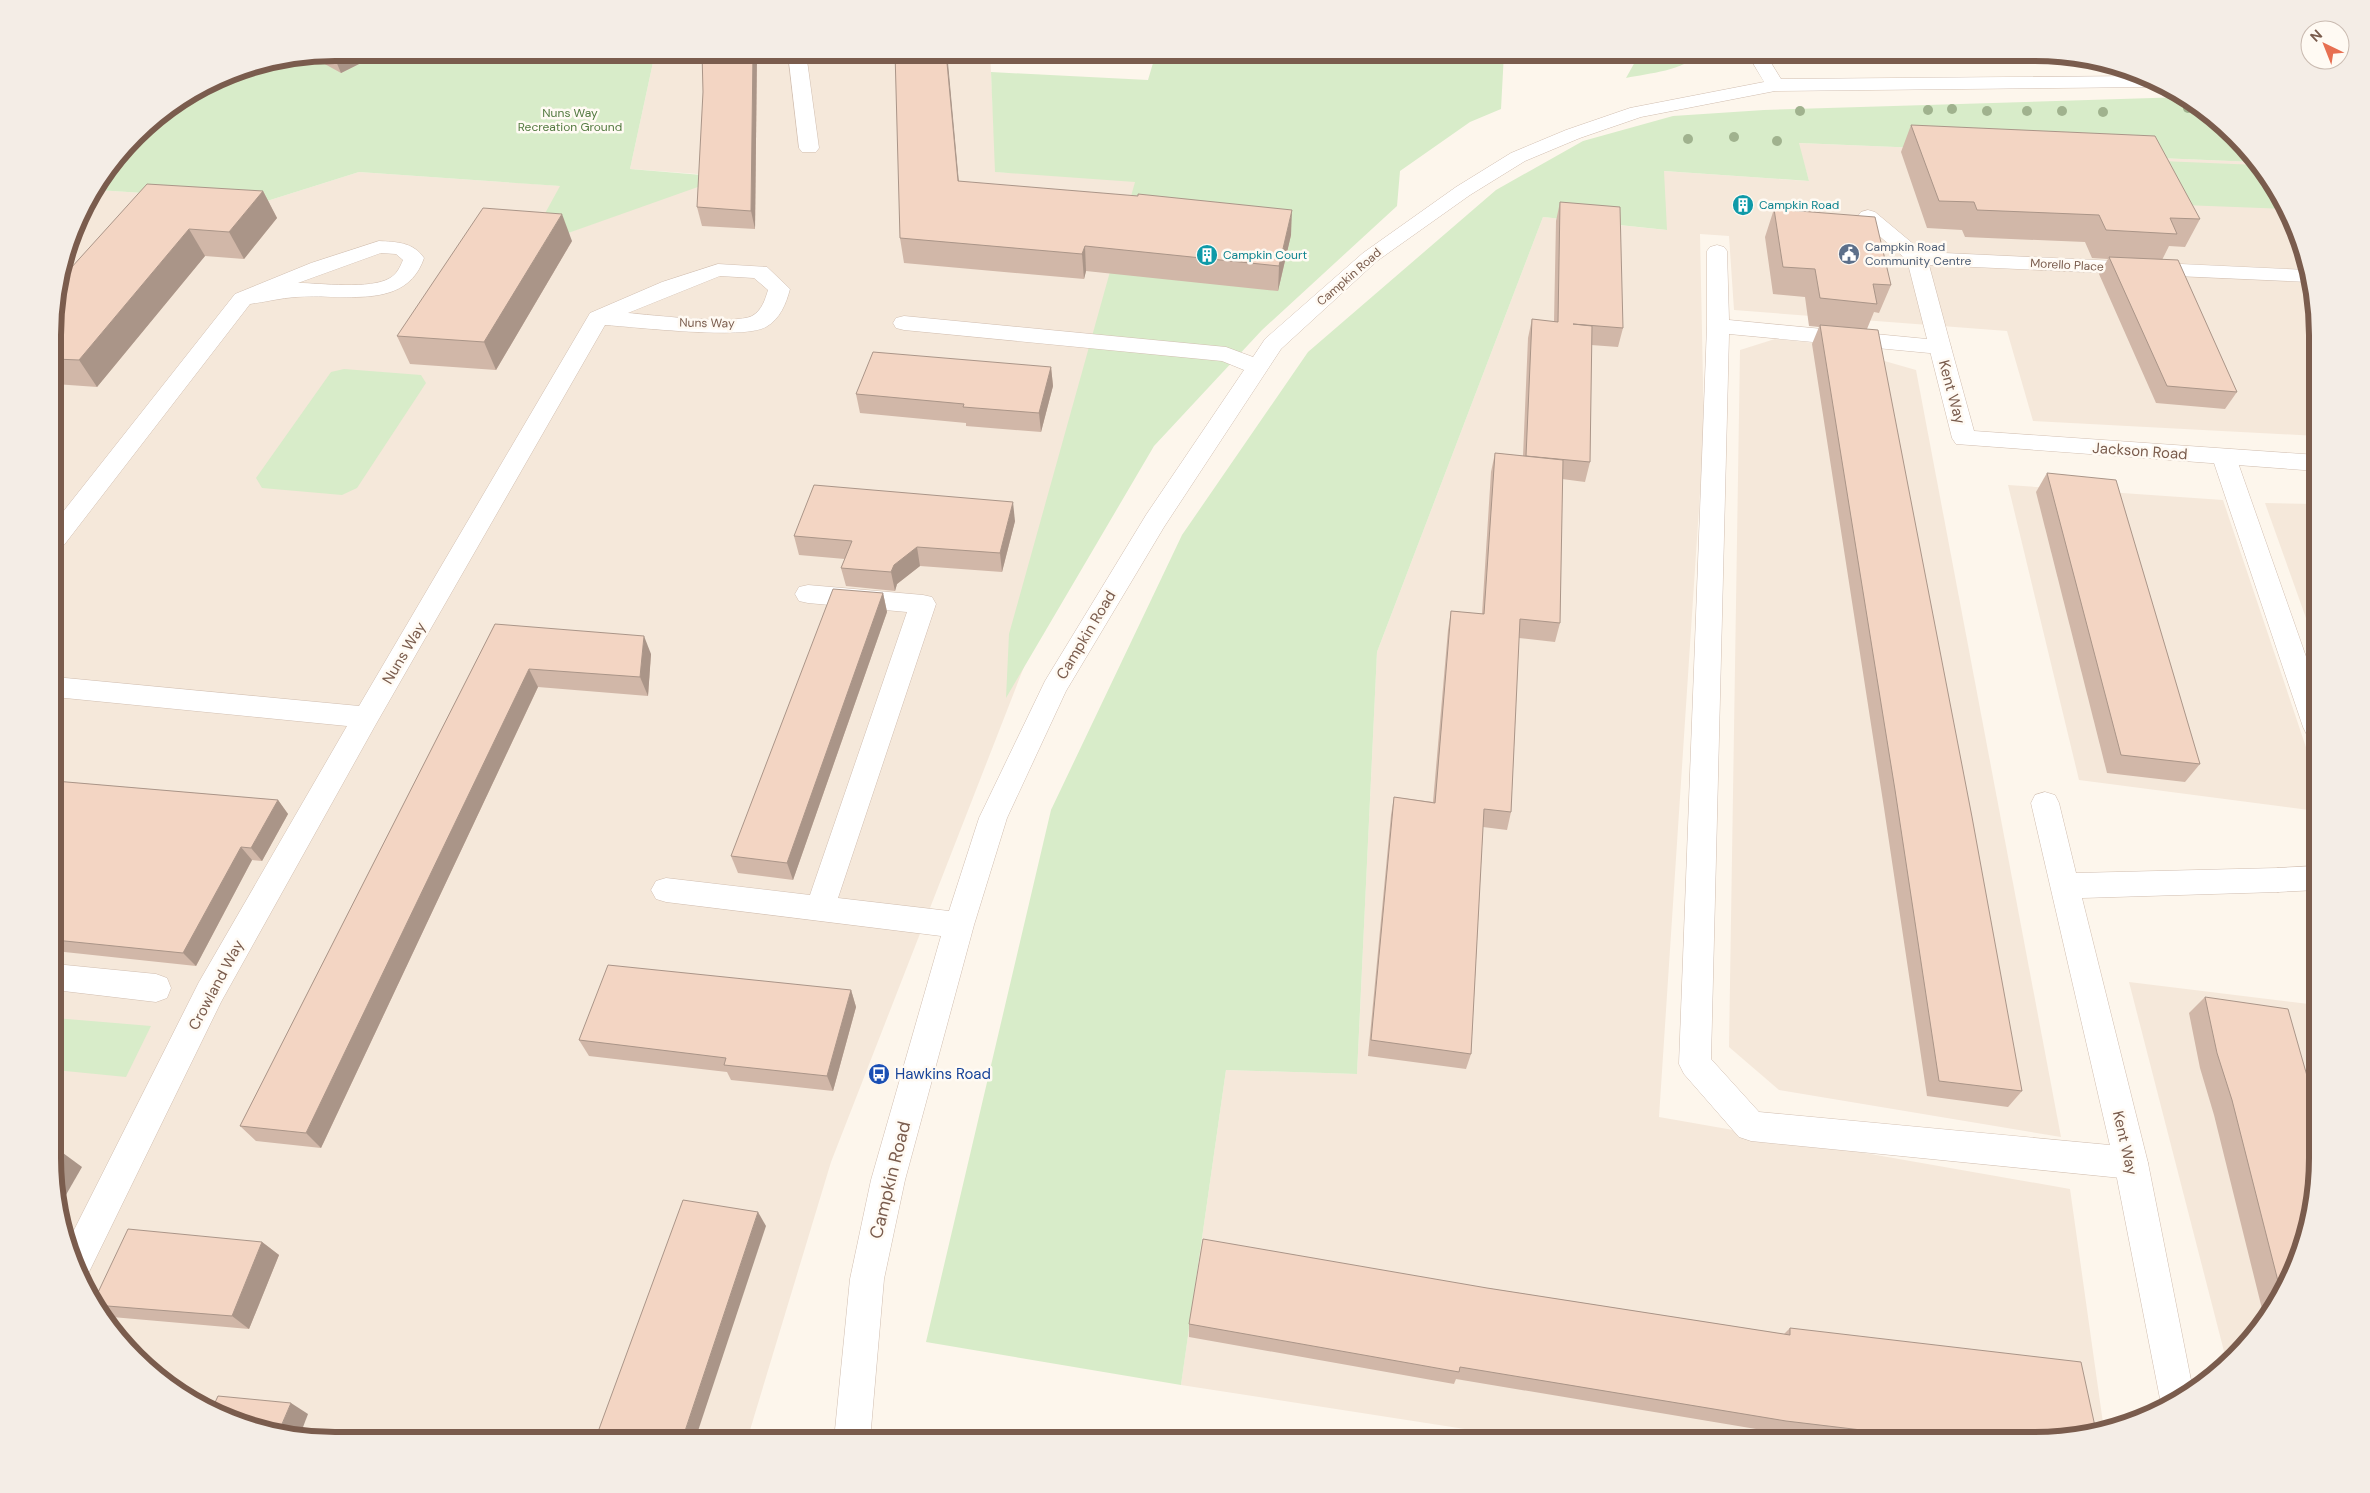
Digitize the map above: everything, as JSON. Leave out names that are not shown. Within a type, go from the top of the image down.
[{"type":"street","points":[[798,61],[809,148]]},
{"type":"street","points":[[1761,61],[1775,85]]},
{"type":"street","name":"Campkin Road","points":[[856,1432],[867,1279],[888,1180],[959,925],[993,818],[1054,688],[1155,521],[1273,344],[1370,256],[1463,191],[1518,157],[1573,134],[1637,112],[1775,85],[2138,81]]},
{"type":"street","points":[[1718,326],[1940,347],[1917,258],[1868,216]]},
{"type":"street","points":[[61,532],[242,299],[318,267],[379,247],[401,248],[414,258],[409,272],[397,283],[372,290],[295,290],[242,299]]},
{"type":"street","points":[[1717,251],[1718,326],[1695,1064],[1751,1126],[2131,1163]]},
{"type":"street","name":"Morello Place","points":[[1917,258],[2302,276]]},
{"type":"street","name":"Nuns Way","points":[[366,717],[598,318],[670,287],[718,270],[760,272],[779,288],[774,307],[758,322],[729,326],[598,318]]},
{"type":"street","points":[[904,323],[1226,354],[1258,368]]},
{"type":"street","name":"Kent Way","points":[[1940,347],[1964,438]]},
{"type":"street","name":"Jackson Road","points":[[1964,438],[2309,462]]},
{"type":"street","points":[[2224,457],[2309,704]]},
{"type":"street","points":[[808,594],[924,604],[820,908]]},
{"type":"street","points":[[61,688],[366,717]]},
{"type":"street","name":"Crowland Way","points":[[79,1255],[210,992],[366,717]]},
{"type":"street","name":"Kent Way","points":[[2045,802],[2131,1163],[2175,1393]]},
{"type":"street","points":[[2065,886],[2309,878]]},
{"type":"street","points":[[666,890],[959,925]]},
{"type":"street","points":[[61,978],[156,988]]},
{"type":"shaded area","points":[[653,61],[990,61],[996,172],[1377,193],[1089,500],[831,1162],[749,1432],[335,1432],[282,1426],[247,1417],[230,1411],[183,1386],[155,1364],[118,1325],[98,1295],[82,1263],[71,1229],[64,1193],[61,1158],[61,335],[67,282],[76,247],[82,230],[103,190],[267,201],[359,172],[561,186],[526,248],[724,176],[630,169]]},
{"type":"shaded area","points":[[1953,61],[2030,61],[1954,64]]},
{"type":"shaded area","points":[[1798,143],[2247,162],[2272,198],[2288,230],[2299,264],[2308,317],[2309,436],[2033,421],[2007,331],[1734,310],[1729,236],[1700,234],[1704,432],[1659,1117],[2070,1189],[2103,1423],[2070,1429],[2035,1432],[1484,1432],[1181,1385],[1226,1070],[1357,1074],[1377,652],[1543,217],[1666,230],[1663,171],[1809,181]]},
{"type":"shaded area","points":[[1775,339],[1825,344],[1916,370],[2061,1137],[1779,1090],[1729,1047],[1740,350]]},
{"type":"shaded area","points":[[2008,485],[2223,500],[2309,756],[2309,810],[2079,780]]},
{"type":"shaded area","points":[[2265,503],[2309,504],[2309,627]]},
{"type":"shaded area","points":[[2129,982],[2309,1004],[2309,1158],[2306,1193],[2299,1229],[2287,1266],[2272,1295],[2252,1325],[2225,1354]]},
{"type":"green space","name":"Nuns Way Recreation Ground","points":[[335,61],[653,61],[630,169],[726,177],[526,248],[560,186],[359,172],[267,201],[103,190],[129,155],[155,129],[198,98],[230,82],[264,71],[300,64]]},
{"type":"green space","points":[[1154,61],[1504,61],[1501,109],[1470,122],[1400,171],[1397,206],[1262,330],[1154,446],[1006,698],[1009,634],[1135,182],[995,172],[991,72],[1148,80]]},
{"type":"green space","points":[[1636,61],[1690,61],[1675,68],[1626,78]]},
{"type":"green space","points":[[2171,97],[2187,107],[2215,129],[2247,162],[1799,143],[1809,181],[1664,171],[1667,230],[1543,217],[1377,652],[1357,1074],[1226,1070],[1181,1385],[926,1342],[1051,810],[1182,535],[1308,352],[1496,190],[1583,141],[1673,116],[1764,110]]},
{"type":"green space","points":[[2161,161],[2249,165],[2263,183],[2277,209],[2183,205]]},
{"type":"green space","points":[[344,369],[421,375],[426,383],[357,488],[342,495],[262,488],[256,478],[331,372]]},
{"type":"green space","points":[[61,1018],[151,1026],[126,1077],[61,1071]]},
{"type":"building","points":[[702,61],[753,61],[751,211],[697,207],[703,92]]},
{"type":"building","points":[[895,61],[947,61],[958,181],[1138,196],[1138,194],[1292,210],[1279,266],[1085,246],[1082,254],[900,238]]},
{"type":"building","points":[[1911,125],[2155,136],[2200,219],[2170,218],[2177,234],[2106,230],[2099,215],[1977,210],[1974,202],[1939,201]]},
{"type":"building","points":[[147,184],[263,191],[229,232],[189,229],[79,360],[61,359],[62,317],[70,269]]},
{"type":"building","points":[[1560,202],[1620,207],[1623,328],[1573,324],[1592,326],[1590,462],[1526,456],[1532,319],[1558,322]]},
{"type":"building","points":[[483,208],[562,214],[484,342],[397,336]]},
{"type":"building","points":[[1774,209],[1875,217],[1891,285],[1873,284],[1877,304],[1820,298],[1815,269],[1783,267]]},
{"type":"building","points":[[2109,257],[2178,260],[2237,392],[2167,386]]},
{"type":"building","points":[[1820,325],[1878,330],[1972,817],[2022,1091],[1939,1081],[1895,790]]},
{"type":"building","points":[[873,352],[1051,367],[1039,413],[963,407],[964,404],[856,394]]},
{"type":"building","points":[[1495,453],[1563,460],[1560,623],[1520,619],[1511,812],[1484,809],[1471,1054],[1371,1040],[1394,797],[1435,803],[1451,611],[1484,614]]},
{"type":"building","points":[[2047,473],[2116,480],[2200,764],[2121,755]]},
{"type":"building","points":[[814,485],[1013,502],[1000,553],[917,547],[894,565],[891,572],[841,568],[852,541],[794,536]]},
{"type":"building","points":[[833,589],[883,593],[787,863],[731,856]]},
{"type":"building","points":[[495,624],[644,636],[640,677],[529,669],[306,1133],[240,1126]]},
{"type":"building","points":[[61,782],[278,800],[251,848],[241,847],[183,953],[61,941]]},
{"type":"building","points":[[608,965],[851,990],[827,1076],[724,1065],[726,1058],[579,1040]]},
{"type":"building","points":[[2205,997],[2288,1009],[2309,1083],[2309,1158],[2306,1193],[2299,1229],[2288,1263],[2278,1282],[2232,1100],[2217,1053]]},
{"type":"building","points":[[683,1200],[758,1212],[685,1432],[598,1432]]},
{"type":"building","points":[[128,1229],[262,1242],[232,1316],[104,1306],[97,1294]]},
{"type":"building","points":[[1203,1239],[1487,1288],[1790,1335],[1790,1328],[2081,1362],[2095,1425],[2035,1432],[1878,1432],[1786,1421],[1460,1367],[1459,1372],[1189,1324]]},
{"type":"building","points":[[218,1396],[291,1403],[281,1426],[247,1417],[215,1403]]},
{"type":"place","name":"Campkin Road","points":[[1743,205]]},
{"type":"place","name":"Campkin Road Community Centre","points":[[1849,254]]},
{"type":"place","name":"Campkin Court","points":[[1207,255]]},
{"type":"place","name":"Hawkins Road","points":[[879,1074]]}]
